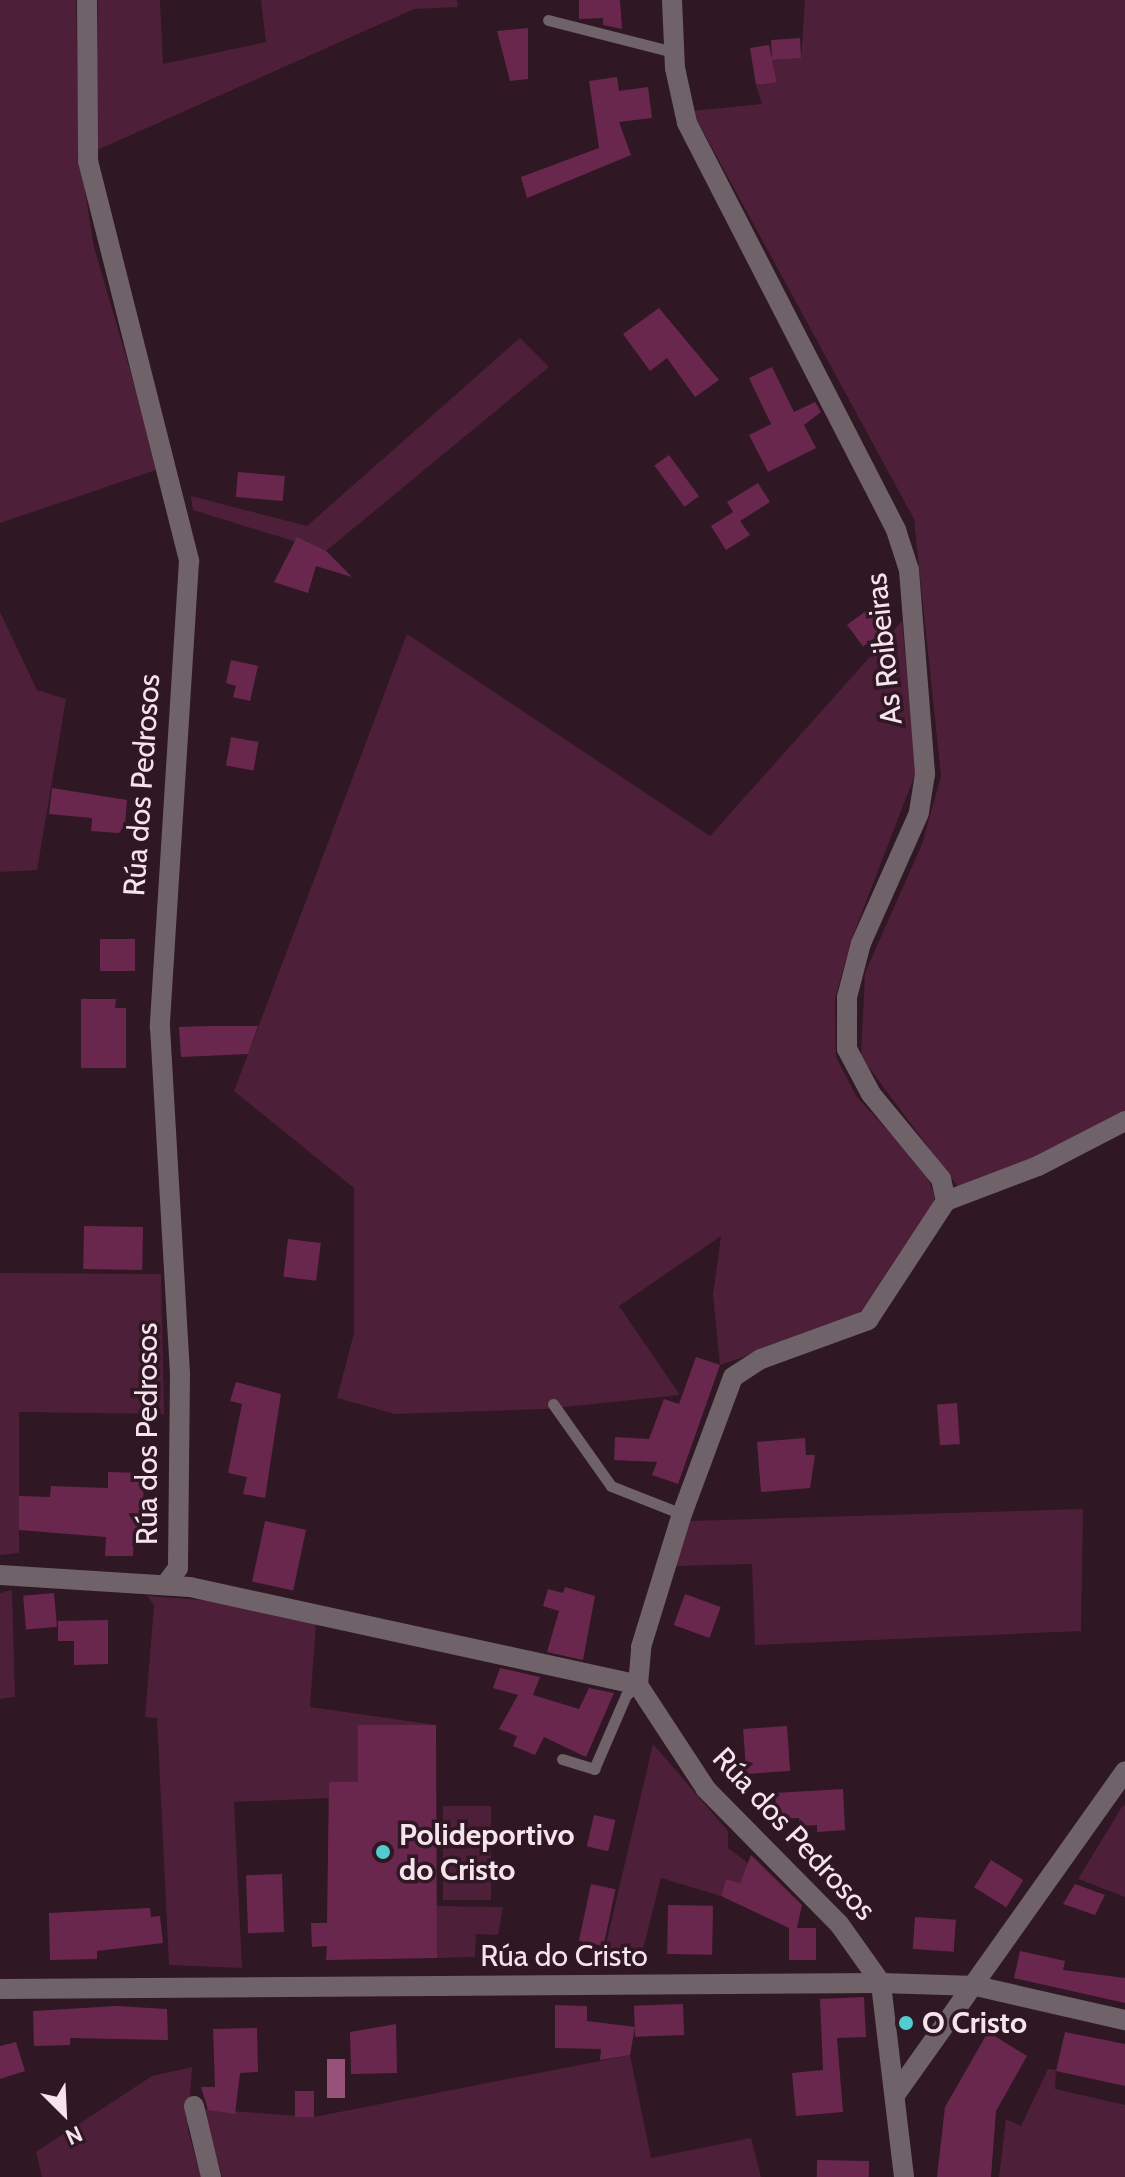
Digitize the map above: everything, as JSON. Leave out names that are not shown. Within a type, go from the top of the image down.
[{"type":"street","name":"Rúa dos Pedrosos","points":[[87,0],[88,161],[189,561],[160,1027],[180,1373],[178,1568],[166,1584]]},
{"type":"street","name":"As Roibeiras","points":[[672,0],[674,52],[687,123],[896,530],[909,570],[925,774],[919,813],[861,943],[847,997],[847,1049],[871,1094],[941,1179],[946,1201]]},
{"type":"street","points":[[638,1685],[641,1647],[682,1514],[733,1377],[761,1359],[868,1320],[946,1201],[1038,1166],[1125,1121]]},
{"type":"street","name":"Rúa dos Pedrosos","points":[[0,1575],[166,1584],[638,1685],[706,1789],[839,1924],[881,1983]]},
{"type":"street","points":[[895,2095],[939,2026],[976,1986],[1119,1792],[1125,1771]]},
{"type":"street","points":[[881,1983],[904,2177]]},
{"type":"street","name":"Rúa do Cristo","points":[[0,1989],[881,1983],[976,1986],[1125,2020]]},
{"type":"street","points":[[194,2106],[211,2177]]},
{"type":"lane","points":[[548,20],[674,52]]},
{"type":"lane","points":[[553,1404],[611,1486],[682,1514]]},
{"type":"lane","points":[[562,1759],[594,1769],[626,1695],[638,1685]]},
{"type":"shaded area","points":[[0,0],[76,0],[79,153],[94,247],[159,469],[0,523]]},
{"type":"shaded area","points":[[98,0],[160,0],[163,64],[266,42],[261,0],[457,0],[458,7],[414,9],[95,151]]},
{"type":"shaded area","points":[[805,0],[1125,0],[1125,1111],[1017,1169],[958,1187],[861,1057],[865,973],[922,844],[941,776],[914,519],[692,111],[762,104],[756,85],[777,81],[772,60],[801,58]]},
{"type":"shaded area","points":[[520,338],[549,367],[326,551],[193,510],[191,496],[307,526]]},
{"type":"shaded area","points":[[0,612],[37,690],[66,699],[37,870],[0,872]]},
{"type":"shaded area","points":[[902,621],[916,772],[851,941],[835,999],[836,1057],[857,1097],[926,1172],[935,1197],[927,1221],[870,1304],[846,1322],[720,1365],[713,1295],[721,1236],[619,1306],[680,1395],[545,1409],[395,1414],[337,1398],[354,1333],[354,1188],[234,1091],[407,634],[710,836]]},
{"type":"shaded area","points":[[0,1273],[161,1274],[164,1414],[19,1412],[19,1553],[0,1555]]},
{"type":"shaded area","points":[[1083,1509],[1081,1631],[755,1645],[752,1564],[675,1566],[689,1521]]},
{"type":"shaded area","points":[[12,1590],[15,1697],[0,1699],[0,1593]]},
{"type":"shaded area","points":[[147,1596],[243,1603],[316,1623],[310,1707],[436,1725],[358,1725],[358,1782],[329,1782],[329,1798],[234,1802],[242,1968],[169,1965],[157,1718],[145,1717],[154,1605]]},
{"type":"shaded area","points":[[653,1744],[728,1831],[728,1848],[748,1863],[740,1883],[726,1879],[721,1896],[661,1878],[638,1969],[601,1965]]},
{"type":"shaded area","points":[[443,1806],[491,1806],[491,1900],[443,1900]]},
{"type":"shaded area","points":[[1125,1806],[1125,1897],[1078,1879]]},
{"type":"shaded area","points":[[437,1906],[503,1907],[498,1935],[476,1934],[475,1957],[437,1958]]},
{"type":"shaded area","points":[[630,2055],[651,2158],[751,2138],[761,2177],[222,2177],[203,2109],[314,2117]]},
{"type":"shaded area","points":[[327,2059],[345,2059],[345,2098],[327,2098]]},
{"type":"shaded area","points":[[192,2067],[188,2130],[201,2177],[42,2177],[36,2152],[152,2076]]},
{"type":"shaded area","points":[[1048,2069],[1056,2070],[1055,2089],[1125,2105],[1125,2177],[999,2177],[1006,2119],[1021,2126]]},
{"type":"building","points":[[579,0],[620,0],[622,29],[603,25],[603,18],[579,19]]},
{"type":"building","points":[[528,28],[528,79],[510,81],[497,31]]},
{"type":"building","points":[[800,38],[801,58],[772,60],[777,82],[756,85],[750,48],[769,45],[772,59],[771,40]]},
{"type":"building","points":[[617,77],[619,91],[648,87],[652,118],[619,122],[631,155],[527,198],[521,177],[599,148],[589,81]]},
{"type":"building","points":[[659,308],[719,380],[695,397],[667,358],[650,371],[623,334]]},
{"type":"building","points":[[772,367],[794,412],[815,402],[821,412],[804,425],[816,448],[768,472],[749,435],[771,424],[749,378]]},
{"type":"building","points":[[669,455],[699,496],[684,507],[654,466]]},
{"type":"building","points":[[238,472],[285,476],[283,501],[236,497]]},
{"type":"building","points":[[758,483],[770,502],[740,521],[750,535],[726,550],[711,526],[733,512],[727,502]]},
{"type":"building","points":[[297,537],[326,551],[352,577],[316,566],[308,593],[274,582]]},
{"type":"building","points":[[877,603],[893,625],[863,647],[847,625]]},
{"type":"building","points":[[231,660],[258,666],[250,701],[233,697],[236,686],[226,683]]},
{"type":"building","points":[[231,737],[259,742],[254,770],[226,766]]},
{"type":"building","points":[[52,788],[127,800],[125,825],[119,833],[91,831],[92,818],[49,814]]},
{"type":"building","points":[[100,939],[135,939],[135,971],[100,971]]},
{"type":"building","points":[[81,999],[116,999],[115,1008],[126,1008],[126,1068],[81,1068]]},
{"type":"building","points":[[258,1026],[248,1054],[181,1057],[179,1027]]},
{"type":"building","points":[[84,1226],[143,1227],[142,1270],[83,1269]]},
{"type":"building","points":[[288,1239],[321,1243],[316,1281],[283,1277]]},
{"type":"building","points":[[696,1357],[720,1365],[678,1484],[652,1475],[657,1462],[614,1460],[615,1437],[649,1439],[664,1399],[679,1404]]},
{"type":"building","points":[[236,1382],[281,1394],[265,1498],[243,1494],[247,1477],[228,1473],[242,1404],[230,1401]]},
{"type":"building","points":[[957,1403],[960,1444],[940,1445],[937,1404]]},
{"type":"building","points":[[805,1438],[806,1455],[815,1455],[810,1488],[761,1492],[757,1442]]},
{"type":"building","points":[[108,1472],[144,1473],[142,1536],[134,1536],[133,1556],[105,1556],[106,1537],[19,1530],[19,1496],[50,1497],[51,1486],[108,1488]]},
{"type":"building","points":[[265,1521],[306,1530],[293,1590],[252,1582]]},
{"type":"building","points":[[565,1587],[595,1596],[583,1660],[547,1652],[559,1611],[543,1606],[548,1589],[563,1593]]},
{"type":"building","points":[[54,1593],[57,1627],[26,1630],[23,1596]]},
{"type":"building","points":[[685,1594],[721,1607],[709,1638],[674,1625]]},
{"type":"building","points":[[108,1620],[108,1664],[74,1665],[74,1641],[58,1641],[58,1621]]},
{"type":"building","points":[[500,1668],[540,1677],[533,1695],[579,1709],[589,1688],[614,1693],[586,1757],[544,1737],[535,1755],[513,1746],[517,1736],[499,1729],[518,1695],[493,1688]]},
{"type":"building","name":"Polideportivo do Cristo","points":[[358,1725],[436,1725],[437,1958],[326,1960],[327,1946],[312,1947],[311,1923],[327,1923],[329,1782],[358,1782]]},
{"type":"building","points":[[787,1726],[790,1771],[746,1774],[743,1729]]},
{"type":"building","points":[[843,1789],[845,1830],[817,1832],[817,1825],[800,1826],[799,1818],[777,1819],[775,1793]]},
{"type":"building","points":[[594,1815],[615,1820],[608,1851],[587,1846]]},
{"type":"building","points":[[751,1855],[802,1905],[797,1928],[816,1928],[816,1960],[789,1960],[789,1928],[721,1896],[726,1879],[740,1883]]},
{"type":"building","points":[[991,1860],[1023,1880],[1006,1907],[974,1887]]},
{"type":"building","points":[[282,1874],[284,1932],[248,1933],[246,1875]]},
{"type":"building","points":[[591,1884],[615,1889],[603,1946],[579,1941]]},
{"type":"building","points":[[1075,1884],[1105,1895],[1095,1915],[1063,1904]]},
{"type":"building","points":[[668,1905],[713,1906],[712,1955],[667,1954]]},
{"type":"building","points":[[150,1908],[151,1917],[160,1916],[163,1943],[97,1951],[97,1959],[50,1960],[49,1913]]},
{"type":"building","points":[[915,1917],[956,1920],[954,1952],[913,1949]]},
{"type":"building","points":[[1020,1951],[1065,1961],[1063,1970],[1125,1978],[1125,2003],[1014,1978]]},
{"type":"building","points":[[864,1997],[866,2037],[837,2038],[843,2112],[796,2116],[792,2073],[823,2070],[820,1999]]},
{"type":"building","points":[[683,2004],[684,2035],[635,2037],[634,2006]]},
{"type":"building","points":[[555,2005],[587,2006],[587,2021],[635,2027],[630,2055],[600,2060],[601,2049],[555,2048]]},
{"type":"building","points":[[116,2006],[167,2009],[168,2040],[70,2038],[70,2045],[34,2046],[33,2011]]},
{"type":"building","points":[[396,2024],[397,2073],[351,2074],[350,2032]]},
{"type":"building","points":[[257,2028],[258,2072],[240,2073],[235,2114],[208,2110],[201,2087],[215,2087],[213,2029]]},
{"type":"building","points":[[988,2032],[1027,2056],[996,2111],[991,2177],[937,2177],[945,2107]]},
{"type":"building","points":[[1065,2032],[1125,2044],[1125,2086],[1056,2071]]},
{"type":"building","points":[[16,2042],[25,2071],[0,2079],[0,2046]]},
{"type":"building","points":[[295,2091],[314,2091],[314,2117],[295,2117]]},
{"type":"building","points":[[817,2160],[869,2161],[869,2177],[817,2177]]},
{"type":"place","name":"Polideportivo do Cristo","points":[[383,1852]]},
{"type":"place","name":"O Cristo","points":[[906,2023]]}]
